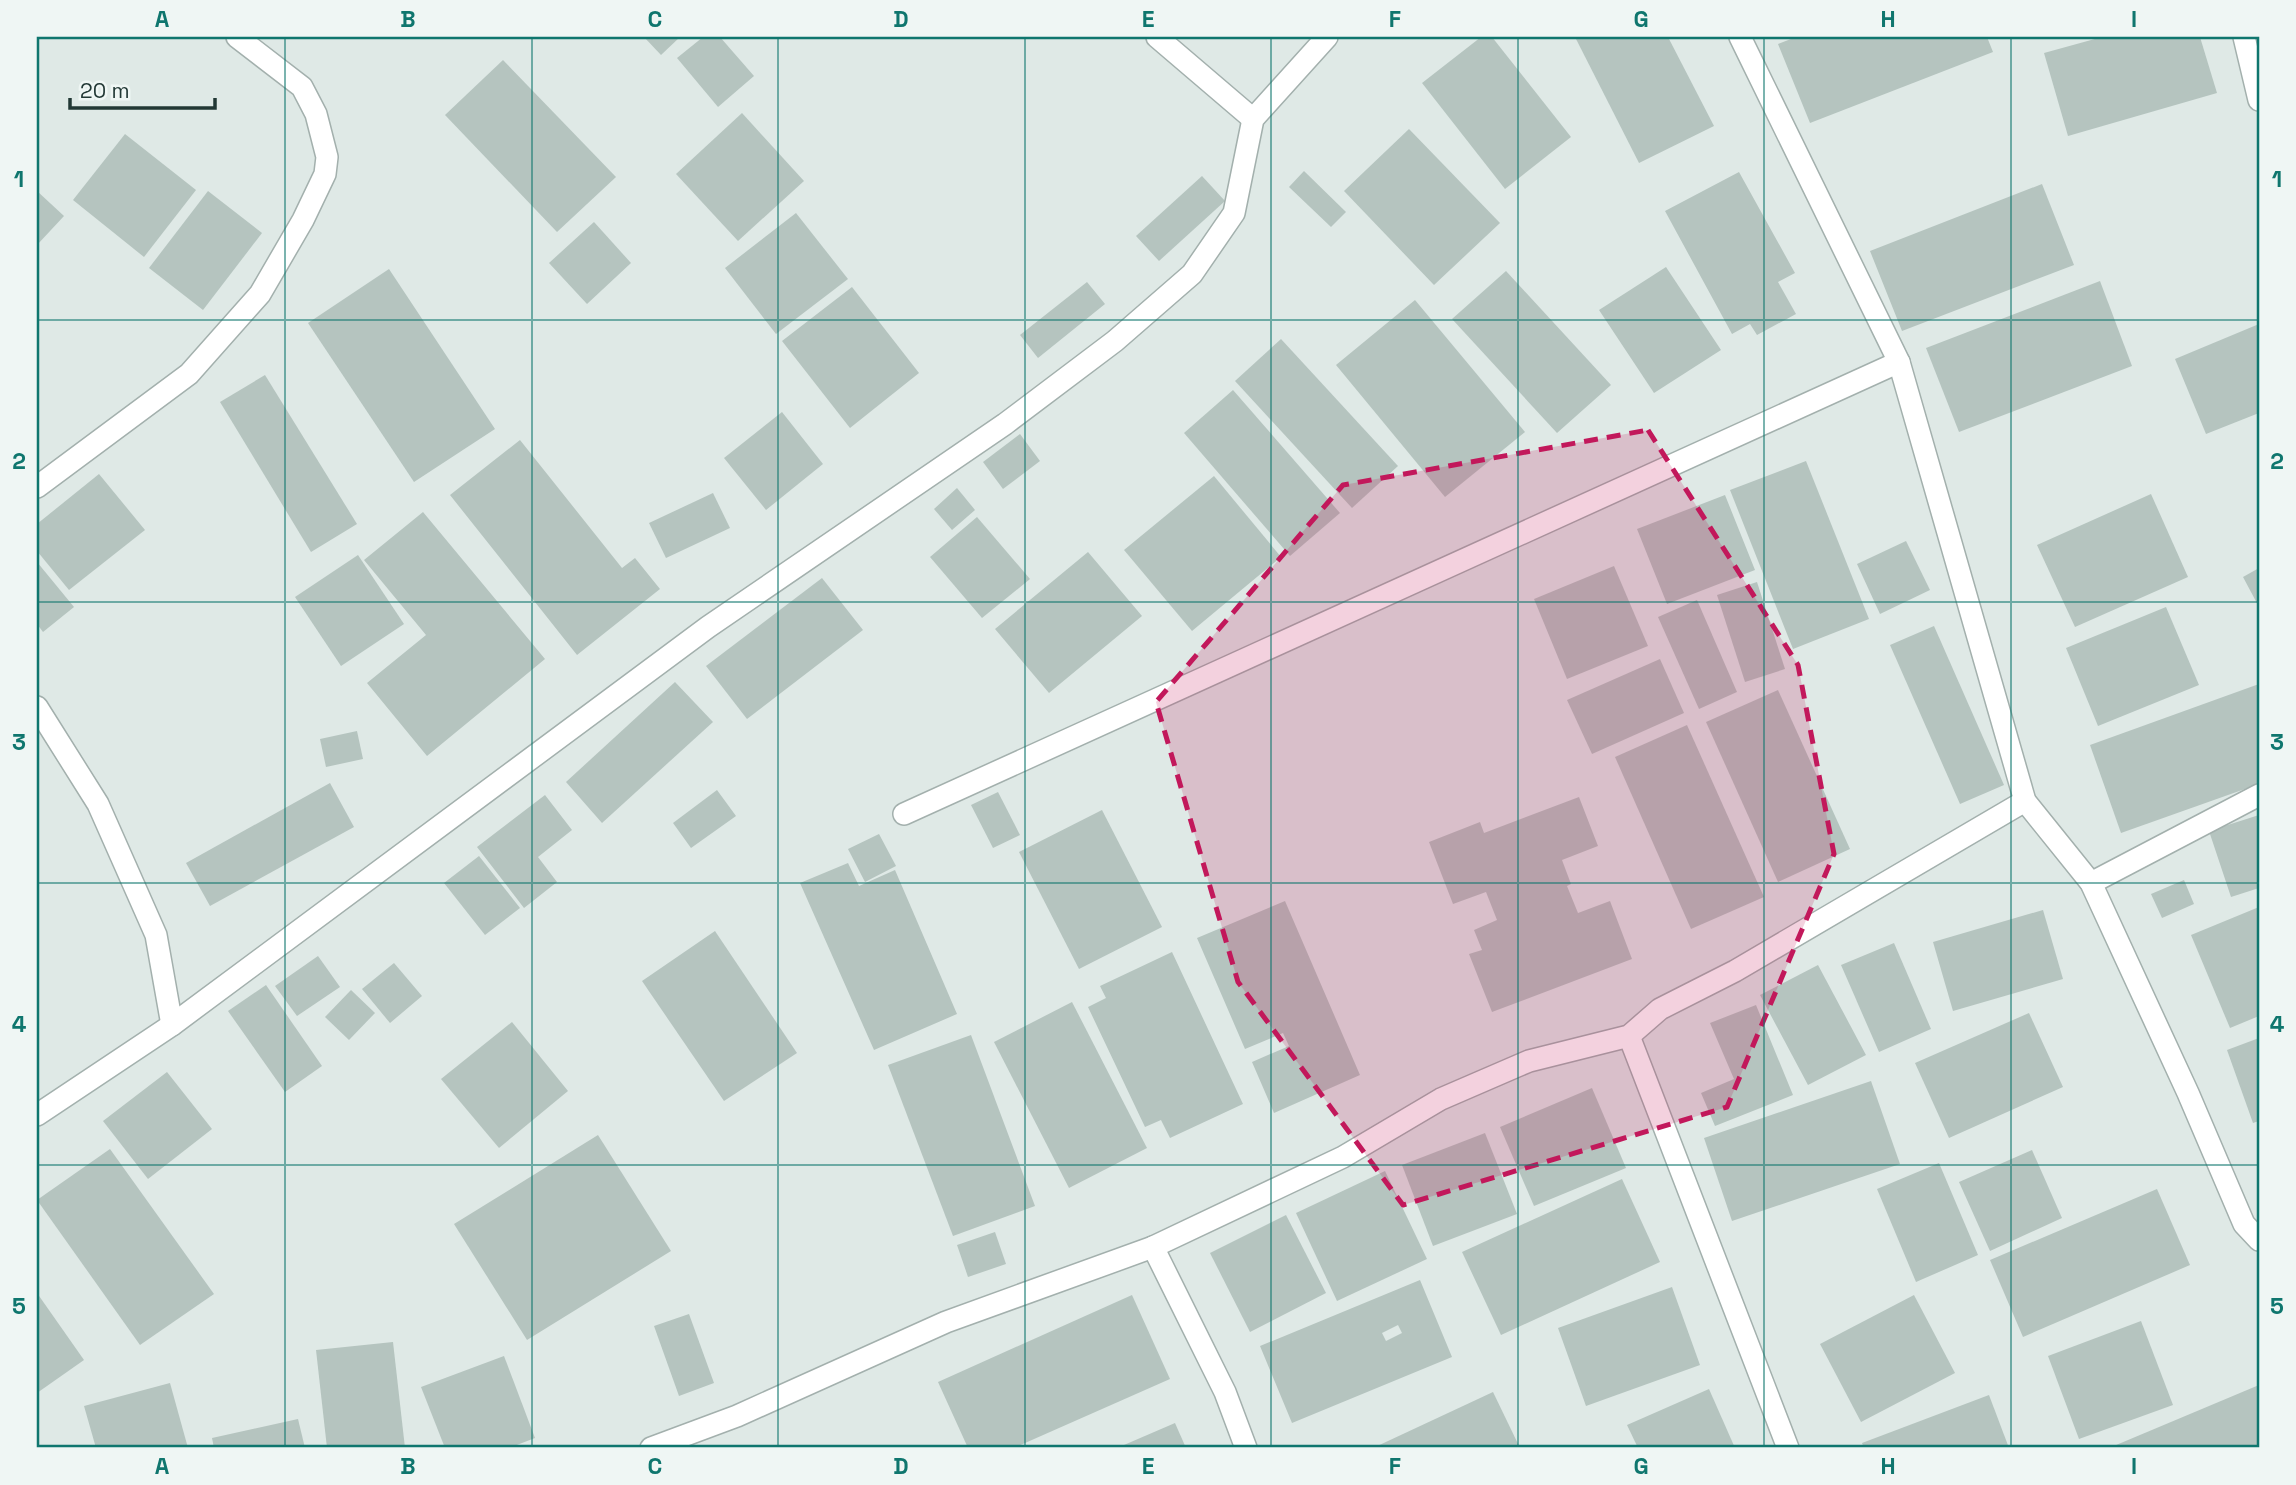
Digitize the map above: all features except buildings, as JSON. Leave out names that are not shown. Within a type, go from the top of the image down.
[{"type":"street","points":[[37,487],[189,374],[260,294],[326,174],[327,157],[316,114],[302,87],[237,37]]},
{"type":"street","points":[[1157,37],[1253,119]]},
{"type":"street","points":[[37,1115],[172,1025],[708,627],[1005,424],[1115,341],[1192,274],[1234,212],[1253,119],[1327,37]]},
{"type":"street","points":[[1740,37],[1899,362],[2025,801],[2091,883],[2188,1093],[2244,1224],[2259,1240]]},
{"type":"street","points":[[2244,37],[2259,100]]},
{"type":"street","points":[[904,814],[1899,362]]},
{"type":"street","points":[[37,707],[98,804],[156,935],[172,1025]]},
{"type":"street","points":[[2091,883],[2259,796]]},
{"type":"street","points":[[651,1448],[737,1416],[946,1322],[1153,1248],[1343,1157],[1441,1099],[1529,1061],[1629,1036],[1660,1009],[1735,971],[2025,801]]},
{"type":"street","points":[[1629,1036],[1788,1448]]},
{"type":"street","points":[[1153,1248],[1225,1392],[1246,1448]]},
{"type":"highlighted area","points":[[1648,430],[1798,665],[1834,854],[1727,1107],[1403,1205],[1238,982],[1156,702],[1343,485]]}]
